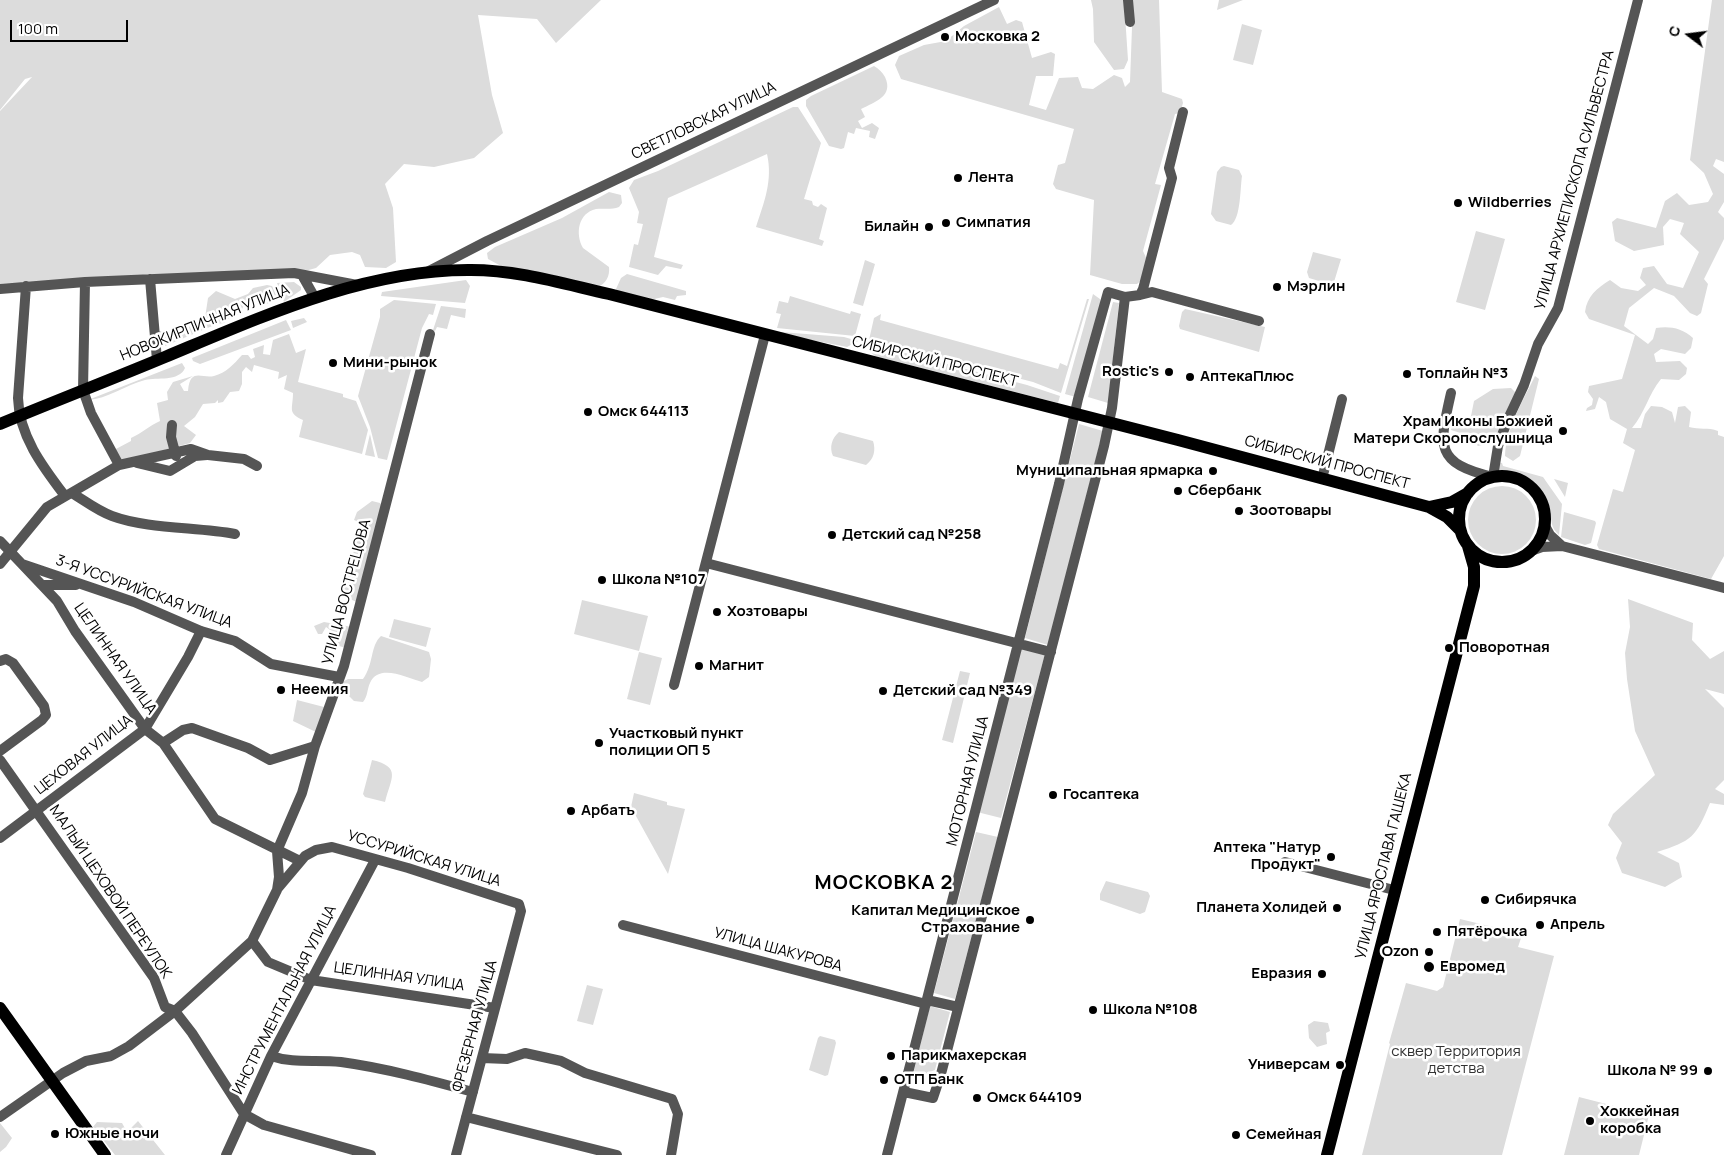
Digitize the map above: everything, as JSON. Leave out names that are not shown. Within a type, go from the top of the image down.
[{"type":"main road","name":"СИБИРСКИЙ ПРОСПЕКТ","points":[[428,272],[472,270],[510,273],[546,280],[1075,414],[1429,507]]},
{"type":"main road","name":"НОВОКИРПИЧНАЯ УЛИЦА","points":[[0,424],[265,314],[315,298],[428,272]]},
{"type":"main road","points":[[1429,507],[1452,502],[1468,493],[1481,482],[1493,477],[1506,477],[1518,480],[1529,487],[1538,497],[1543,510],[1544,524],[1539,540],[1531,551],[1511,561],[1496,562],[1475,553],[1468,546]]},
{"type":"main road","points":[[1460,530],[1460,512],[1468,493]]},
{"type":"main road","points":[[1429,507],[1447,517],[1460,530],[1468,546],[1474,567],[1474,586]]},
{"type":"main road","points":[[1474,586],[1479,576],[1496,562]]},
{"type":"main road","name":"УЛИЦА ЯРОСЛАВА ГАШЕКА","points":[[1327,1155],[1474,586]]},
{"type":"main road","points":[[0,1008],[105,1155]]},
{"type":"street","name":"СВЕТЛОВСКАЯ УЛИЦА","points":[[428,272],[488,241],[994,0]]},
{"type":"street","points":[[1128,0],[1127,7],[1130,22]]},
{"type":"street","name":"УЛИЦА АРХИЕПИСКОПА СИЛЬВЕСТРА","points":[[1493,477],[1498,446],[1508,419],[1524,385],[1538,344],[1558,308],[1638,0]]},
{"type":"street","points":[[1140,295],[1172,178],[1169,168],[1183,112]]},
{"type":"street","points":[[0,289],[85,282],[272,274],[302,275],[363,286]]},
{"type":"street","points":[[302,275],[315,298]]},
{"type":"street","points":[[150,279],[157,360]]},
{"type":"street","points":[[85,282],[83,390],[91,413],[119,465]]},
{"type":"street","points":[[26,286],[18,416],[33,448],[68,495],[125,520],[204,528],[234,534]]},
{"type":"street","name":"МОТОРНАЯ УЛИЦА","points":[[887,1155],[1075,414],[1108,292],[1125,297]]},
{"type":"street","points":[[904,1092],[933,1098],[1051,652],[1109,423],[1125,297],[1152,292],[1259,321]]},
{"type":"street","name":"УЛИЦА ВОСТРЕЦОВА","points":[[276,851],[308,777],[314,746],[339,677],[430,334]]},
{"type":"street","points":[[674,685],[765,335]]},
{"type":"street","points":[[1452,393],[1443,435],[1447,457],[1452,462],[1472,472],[1493,477]]},
{"type":"street","points":[[1322,479],[1342,399]]},
{"type":"street","points":[[172,425],[171,437],[176,468]]},
{"type":"street","points":[[0,564],[12,553],[47,507],[109,468],[157,458],[174,451],[192,448],[208,455]]},
{"type":"street","points":[[131,462],[145,464],[165,471],[176,468],[195,456],[208,455],[244,459],[257,466]]},
{"type":"street","points":[[1544,524],[1550,535],[1562,546]]},
{"type":"street","name":"ЦЕЛИННАЯ УЛИЦА","points":[[0,541],[57,601],[75,631],[145,729],[163,743],[215,819],[276,851],[300,861]]},
{"type":"street","points":[[1531,551],[1542,547],[1562,546],[1724,588]]},
{"type":"street","points":[[706,563],[1051,652]]},
{"type":"street","name":"3-Я УССУРИЙСКАЯ УЛИЦА","points":[[22,564],[134,602],[201,631],[234,641],[272,664],[339,677]]},
{"type":"street","points":[[42,585],[81,585]]},
{"type":"street","name":"ЦЕХОВАЯ УЛИЦА","points":[[0,838],[145,729],[188,658],[201,631]]},
{"type":"street","points":[[0,661],[6,659],[13,663],[44,706],[46,715],[0,751]]},
{"type":"street","points":[[163,743],[183,730],[192,728],[248,748],[270,760],[314,746]]},
{"type":"street","name":"МАЛЫЙ ЦЕХОВОЙ ПЕРЕУЛОК","points":[[0,760],[154,978],[165,1007],[175,1011],[212,1062],[244,1114]]},
{"type":"street","name":"УССУРИЙСКАЯ УЛИЦА","points":[[277,890],[300,861],[316,850],[326,847],[408,868],[519,904]]},
{"type":"street","points":[[0,1117],[52,1080],[86,1061],[111,1056],[120,1052],[175,1011],[252,941],[277,890],[279,877],[276,851]]},
{"type":"street","name":"ИНСТРУМЕНТАЛЬНАЯ УЛИЦА","points":[[226,1155],[271,1056],[375,860]]},
{"type":"street","points":[[1285,862],[1394,890]]},
{"type":"street","name":"ФРЕЗЕРНАЯ УЛИЦА","points":[[456,1155],[521,911],[519,904]]},
{"type":"street","name":"УЛИЦА ШАКУРОВА","points":[[623,925],[927,1002],[958,1007]]},
{"type":"street","name":"ЦЕЛИННАЯ УЛИЦА","points":[[252,941],[268,962],[311,980],[495,1008]]},
{"type":"street","points":[[482,1058],[507,1059],[525,1053],[561,1061],[594,1076],[672,1099],[678,1114],[671,1155]]},
{"type":"street","points":[[271,1056],[282,1059],[340,1062],[381,1069],[473,1092]]},
{"type":"street","points":[[244,1114],[264,1125],[371,1155]]},
{"type":"street","points":[[466,1116],[618,1155]]},
{"type":"green space","points":[[0,0],[601,0],[556,43],[537,19],[478,15],[492,95],[503,133],[474,158],[434,167],[404,164],[385,184],[393,208],[396,262],[386,268],[365,267],[360,255],[352,252],[330,255],[316,268],[305,271],[285,270],[0,284],[0,111],[32,77],[25,79],[0,110]]},
{"type":"green space","points":[[1091,0],[1124,0],[1128,60],[1124,69],[1114,70],[1094,42]]},
{"type":"green space","points":[[1133,0],[1159,0],[1162,92],[1182,99],[1183,103],[1180,113],[1175,114],[1155,184],[1161,185],[1143,251],[1148,262],[1144,278],[1137,284],[1122,284],[1090,275],[1094,200],[1056,189],[1053,184],[1058,165],[1065,163],[1074,129],[901,79],[895,65],[899,56],[924,45],[946,41],[964,26],[999,7],[1007,24],[1016,20],[1022,22],[1032,58],[1051,52],[1055,54],[1053,76],[1036,76],[1029,105],[1046,110],[1059,78],[1078,77],[1082,88],[1093,89],[1114,75],[1122,78],[1125,87],[1130,82]]},
{"type":"green space","points":[[1219,0],[1243,0],[1217,10]]},
{"type":"green space","points":[[1712,0],[1724,0],[1724,162],[1716,159],[1713,166],[1724,174],[1724,202],[1718,212],[1724,218],[1724,239],[1704,279],[1708,284],[1701,313],[1697,316],[1690,313],[1674,296],[1654,288],[1629,308],[1624,326],[1648,344],[1653,339],[1656,328],[1676,328],[1693,338],[1691,348],[1685,354],[1661,349],[1654,354],[1656,362],[1680,361],[1687,368],[1686,374],[1679,380],[1661,379],[1632,428],[1641,428],[1645,414],[1651,406],[1662,407],[1672,412],[1675,423],[1678,407],[1685,406],[1691,412],[1689,427],[1718,431],[1718,435],[1724,437],[1724,556],[1711,579],[1599,549],[1597,545],[1613,489],[1623,492],[1635,450],[1623,443],[1627,429],[1610,419],[1606,402],[1599,397],[1595,409],[1586,411],[1592,405],[1593,399],[1588,392],[1589,386],[1622,379],[1635,335],[1589,319],[1585,312],[1588,301],[1593,293],[1610,280],[1621,288],[1638,291],[1646,285],[1640,278],[1643,268],[1654,266],[1667,284],[1683,288],[1699,252],[1680,234],[1684,223],[1670,219],[1663,227],[1664,245],[1634,251],[1615,241],[1612,222],[1617,218],[1656,228],[1665,201],[1677,193],[1689,205],[1708,202],[1713,194],[1704,173],[1690,160]]},
{"type":"green space","points":[[1242,24],[1262,30],[1253,65],[1233,60]]},
{"type":"green space","points":[[874,66],[885,77],[887,89],[882,98],[861,109],[865,117],[858,121],[862,128],[872,123],[879,128],[875,139],[869,137],[870,131],[856,128],[854,134],[848,132],[844,148],[829,146],[806,106],[806,100]]},
{"type":"green space","points":[[793,107],[798,107],[821,143],[804,199],[812,201],[813,205],[818,207],[821,204],[827,208],[819,239],[824,241],[822,246],[756,227],[765,200],[768,182],[769,164],[767,154],[668,198],[654,257],[683,265],[681,269],[666,266],[658,275],[629,267],[634,244],[638,245],[643,224],[637,223],[639,212],[629,188],[634,180],[658,171]]},
{"type":"green space","points":[[1224,166],[1239,170],[1242,176],[1240,203],[1237,216],[1231,225],[1216,221],[1211,214],[1217,172]]},
{"type":"green space","points":[[609,192],[621,195],[622,203],[619,207],[590,211],[582,219],[579,231],[583,248],[609,267],[607,279],[600,286],[597,287],[503,267],[488,259],[487,253],[495,247],[562,218]]},
{"type":"green space","points":[[1476,231],[1505,239],[1485,310],[1456,302]]},
{"type":"green space","points":[[1313,252],[1341,259],[1334,282],[1329,284],[1309,278],[1307,272]]},
{"type":"green space","points":[[865,260],[875,264],[863,306],[853,303]]},
{"type":"green space","points":[[627,274],[686,291],[686,295],[677,296],[675,300],[663,297],[650,300],[618,292],[616,289],[621,278]]},
{"type":"green space","points":[[466,280],[470,286],[465,303],[381,296],[382,292]]},
{"type":"green space","points":[[294,282],[301,287],[301,290],[284,302],[277,283]]},
{"type":"green space","points":[[267,285],[272,286],[277,295],[270,303],[264,304],[253,301],[243,307],[239,315],[233,314],[224,323],[217,324],[165,346],[159,346],[158,331],[183,329],[205,318],[208,298],[216,291],[235,299],[248,294],[253,288]]},
{"type":"green space","points":[[1093,294],[1100,299],[1102,304],[1076,397],[1065,394]]},
{"type":"green space","points":[[790,296],[850,314],[851,311],[861,314],[855,336],[777,328],[781,314],[776,313],[779,301],[788,303]]},
{"type":"green space","points":[[1087,299],[1089,299],[1061,393],[1033,382],[869,340],[874,318],[881,314],[880,320],[1058,369],[1060,363],[1067,366]]},
{"type":"green space","points":[[394,300],[436,304],[433,315],[429,314],[422,328],[387,460],[378,458],[370,427],[358,396],[380,317],[380,309]]},
{"type":"green space","points":[[1113,302],[1119,303],[1108,403],[1088,397]]},
{"type":"green space","points":[[441,306],[466,309],[465,318],[451,315],[447,329],[437,327],[435,331],[433,330]]},
{"type":"green space","points":[[1185,309],[1265,327],[1259,352],[1180,329],[1182,312]]},
{"type":"green space","points":[[304,318],[307,322],[293,328],[291,321]]},
{"type":"green space","points":[[286,320],[291,330],[200,364],[193,361],[192,358]]},
{"type":"green space","points":[[781,332],[844,337],[858,341],[847,347],[781,334]]},
{"type":"green space","points":[[289,334],[296,353],[306,349],[298,382],[343,394],[343,397],[356,401],[368,430],[362,454],[299,437],[303,420],[293,413],[293,393],[284,389],[287,375],[278,379],[279,372],[254,365],[252,372],[246,367],[242,372],[242,384],[239,391],[230,392],[223,402],[218,403],[218,400],[215,403],[203,404],[195,417],[184,426],[196,435],[190,443],[120,462],[114,450],[160,421],[157,403],[168,400],[167,392],[173,382],[193,376],[180,384],[184,391],[188,391],[191,379],[194,376],[210,377],[218,375],[230,368],[242,355],[248,355],[251,359],[255,357],[253,349],[264,345],[263,354],[270,355],[273,340]]},
{"type":"green space","points":[[867,343],[1027,385],[1060,396],[1058,403],[875,356],[869,351]]},
{"type":"green space","points":[[182,363],[185,368],[173,377],[145,380],[109,395],[88,400]]},
{"type":"green space","points":[[1535,376],[1539,379],[1520,456],[1513,461],[1505,456],[1508,435]]},
{"type":"green space","points":[[1511,388],[1517,394],[1504,426],[1493,439],[1478,446],[1467,435],[1451,430],[1454,419],[1471,416],[1474,401],[1493,389]]},
{"type":"green space","points":[[1079,424],[1103,431],[1048,645],[1025,638]]},
{"type":"green space","points":[[839,432],[873,441],[874,454],[869,463],[866,465],[833,456],[832,443]]},
{"type":"green space","points":[[370,434],[375,457],[365,455]]},
{"type":"green space","points":[[1497,462],[1502,463],[1503,466],[1543,477],[1562,504],[1559,535],[1551,521],[1550,510],[1543,494],[1531,482],[1523,478],[1507,473],[1498,473]]},
{"type":"green space","points":[[1554,479],[1568,483],[1565,497]]},
{"type":"green space","points":[[1502,486],[1515,489],[1526,496],[1533,507],[1536,520],[1533,533],[1526,544],[1515,551],[1502,554],[1489,551],[1478,544],[1471,533],[1468,520],[1471,507],[1478,496],[1489,489]]},
{"type":"green space","points":[[372,501],[380,503],[383,508],[357,602],[347,598],[343,593],[361,523],[354,520],[357,512]]},
{"type":"green space","points":[[1564,512],[1595,521],[1591,543],[1585,545],[1561,537]]},
{"type":"green space","points":[[1628,599],[1693,623],[1692,640],[1710,659],[1724,651],[1724,694],[1705,689],[1724,708],[1724,780],[1715,789],[1724,794],[1724,805],[1710,803],[1701,823],[1691,836],[1685,841],[1657,852],[1679,863],[1682,877],[1665,887],[1622,873],[1616,858],[1622,843],[1608,825],[1613,814],[1655,775],[1635,731],[1627,679],[1625,653],[1630,627]]},
{"type":"green space","points":[[582,600],[648,616],[639,651],[574,634]]},
{"type":"green space","points":[[394,619],[431,628],[426,647],[389,637]]},
{"type":"green space","points":[[324,622],[352,627],[346,648],[329,643],[333,632],[326,627],[322,634],[318,634],[314,626]]},
{"type":"green space","points":[[381,636],[429,652],[431,659],[429,677],[422,682],[401,675],[380,674],[374,677],[370,683],[363,702],[354,701],[341,688],[342,682],[348,679],[363,679],[369,667],[375,645]]},
{"type":"green space","points":[[1020,647],[1045,654],[1001,818],[977,812]]},
{"type":"green space","points":[[639,652],[662,658],[650,705],[627,699]]},
{"type":"green space","points":[[960,671],[970,673],[953,743],[942,740]]},
{"type":"green space","points":[[297,700],[324,707],[318,733],[293,721]]},
{"type":"green space","points":[[372,760],[388,766],[391,770],[392,775],[385,802],[365,797],[363,794]]},
{"type":"green space","points":[[634,793],[667,802],[667,805],[685,809],[668,874],[631,807]]},
{"type":"green space","points":[[976,832],[998,837],[955,999],[934,993]]},
{"type":"green space","points":[[1106,881],[1148,892],[1150,896],[1145,912],[1140,914],[1100,900],[1100,894]]},
{"type":"green space","name":"сквер Территория детства","points":[[1460,919],[1518,933],[1521,938],[1518,947],[1554,956],[1502,1155],[1362,1155],[1389,1043],[1406,983],[1437,991],[1443,987]]},
{"type":"green space","points":[[587,985],[603,989],[593,1025],[577,1021]]},
{"type":"green space","points":[[930,1006],[950,1012],[935,1070],[912,1079]]},
{"type":"green space","points":[[1314,1021],[1328,1023],[1330,1031],[1326,1033],[1327,1044],[1317,1047],[1309,1038],[1308,1025]]},
{"type":"green space","points":[[820,1036],[835,1040],[836,1043],[828,1075],[825,1076],[809,1070]]},
{"type":"green space","points":[[1579,1097],[1649,1115],[1639,1155],[1564,1155]]},
{"type":"green space","points":[[138,1121],[165,1155],[115,1155],[93,1127],[97,1122],[122,1123],[127,1132]]},
{"type":"green space","points":[[0,1123],[12,1138],[0,1152]]},
{"type":"place","name":"Московка 2","points":[[945,37]]},
{"type":"place","name":"Лента","points":[[958,178]]},
{"type":"place","name":"Wildberries","points":[[1458,203]]},
{"type":"place","name":"Симпатия","points":[[946,223]]},
{"type":"place","name":"Билайн","points":[[929,227]]},
{"type":"place","name":"Мэрлин","points":[[1277,287]]},
{"type":"place","name":"Мини-рынок","points":[[333,363]]},
{"type":"place","name":"Rostic's","points":[[1169,372]]},
{"type":"place","name":"Топлайн №3","points":[[1407,374]]},
{"type":"place","name":"АптекаПлюс","points":[[1190,377]]},
{"type":"place","name":"Омск 644113","points":[[588,412]]},
{"type":"place","name":"Храм Иконы Божией Матери Скоропослушница","points":[[1563,431]]},
{"type":"place","name":"Муниципальная ярмарка","points":[[1213,471]]},
{"type":"place","name":"Сбербанк","points":[[1178,491]]},
{"type":"place","name":"Зоотовары","points":[[1239,511]]},
{"type":"place","name":"Детский сад №258","points":[[832,535]]},
{"type":"place","name":"Школа №107","points":[[602,580]]},
{"type":"place","name":"Хозтовары","points":[[717,612]]},
{"type":"place","name":"Поворотная","points":[[1449,648]]},
{"type":"place","name":"Магнит","points":[[699,666]]},
{"type":"place","name":"Неемия","points":[[281,690]]},
{"type":"place","name":"Детский сад №349","points":[[883,691]]},
{"type":"place","name":"Участковый пункт полиции ОП 5","points":[[599,743]]},
{"type":"place","name":"Госаптека","points":[[1053,795]]},
{"type":"place","name":"Арбатъ","points":[[571,811]]},
{"type":"place","name":"Аптека \"Натур Продукт\"","points":[[1331,857]]},
{"type":"place","name":"Сибирячка","points":[[1485,900]]},
{"type":"place","name":"Планета Холидей","points":[[1337,908]]},
{"type":"place","name":"Капитал Медицинское Страхование","points":[[1030,920]]},
{"type":"place","name":"Апрель","points":[[1540,925]]},
{"type":"place","name":"Пятёрочка","points":[[1437,932]]},
{"type":"place","name":"Ozon","points":[[1429,952]]},
{"type":"place","name":"Евромед","points":[[1429,967]]},
{"type":"place","name":"Евразия","points":[[1322,974]]},
{"type":"place","name":"Школа №108","points":[[1093,1010]]},
{"type":"place","name":"Парикмахерская","points":[[891,1056]]},
{"type":"place","name":"Универсам","points":[[1340,1065]]},
{"type":"place","name":"Школа № 99","points":[[1708,1071]]},
{"type":"place","name":"ОТП Банк","points":[[884,1080]]},
{"type":"place","name":"Омск 644109","points":[[977,1098]]},
{"type":"place","name":"Хоккейная коробка","points":[[1590,1121]]},
{"type":"place","name":"Южные ночи","points":[[55,1134]]},
{"type":"place","name":"Семейная","points":[[1236,1135]]},
{"type":"district","name":"МОСКОВКА 2","points":[[884,883]]}]
